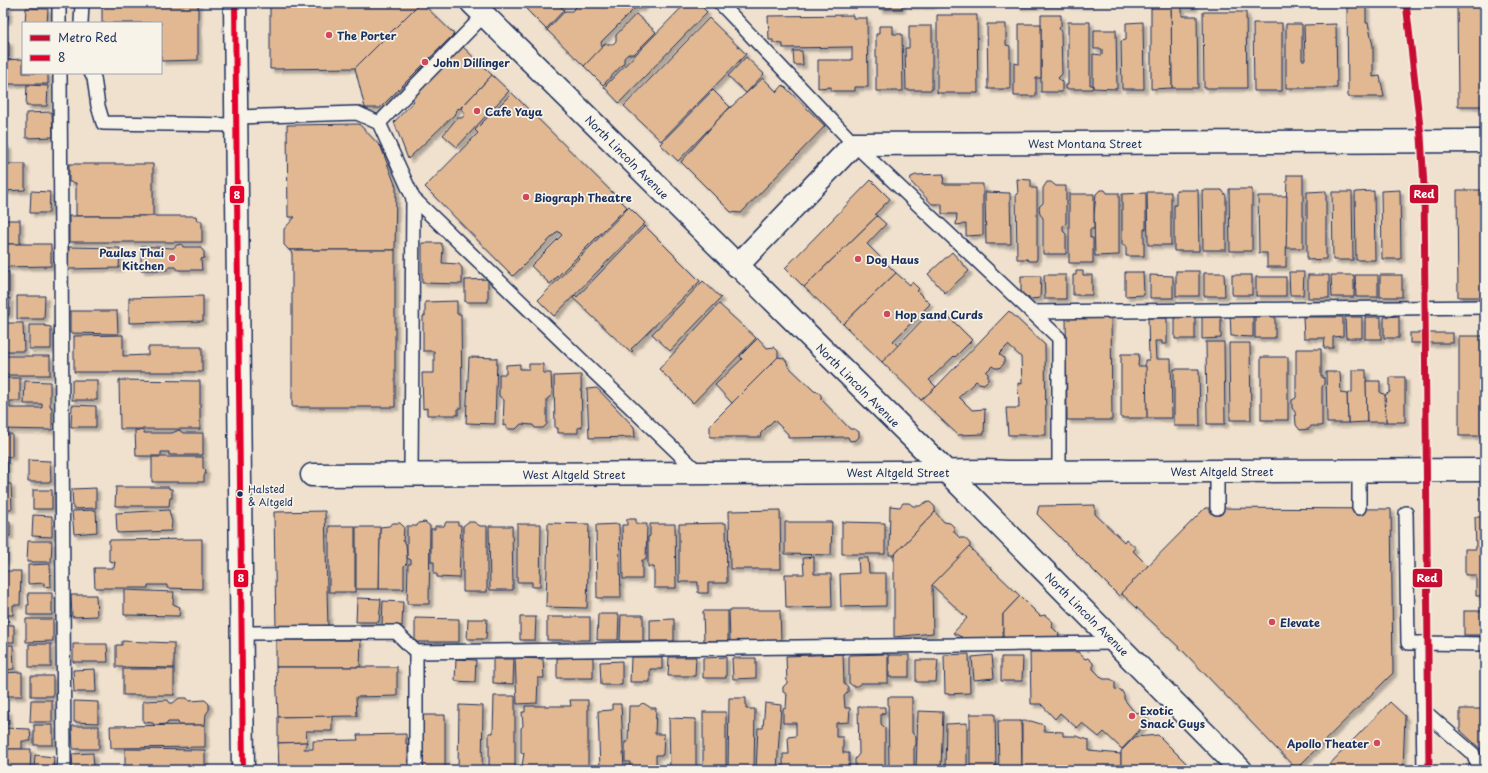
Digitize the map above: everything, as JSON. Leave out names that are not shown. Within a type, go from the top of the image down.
[{"type":"street","points":[[235,3],[243,770]]},
{"type":"street","name":"North Lincoln Avenue","points":[[478,9],[946,472],[1241,770]]},
{"type":"street","name":"West Montana Street","points":[[854,144],[1485,141]]},
{"type":"street","points":[[737,266],[854,144]]},
{"type":"street","name":"West Altgeld Street","points":[[312,475],[1485,470]]},
{"type":"lane","points":[[59,3],[59,22]]},
{"type":"lane","points":[[81,22],[82,3]]},
{"type":"lane","points":[[720,3],[854,144],[1059,338],[1059,472]]},
{"type":"lane","points":[[379,123],[478,9]]},
{"type":"lane","points":[[60,74],[64,770]]},
{"type":"lane","points":[[92,74],[94,78],[98,106],[103,123],[237,121],[357,113],[379,123],[413,198],[699,473]]},
{"type":"lane","points":[[411,474],[413,198]]},
{"type":"lane","points":[[1031,312],[1485,307]]},
{"type":"lane","points":[[1359,470],[1359,508]]},
{"type":"lane","points":[[1217,471],[1217,508]]},
{"type":"lane","points":[[1406,513],[1408,643],[1485,644]]},
{"type":"lane","points":[[242,634],[396,632],[416,652],[416,770]]},
{"type":"lane","points":[[416,652],[1115,643]]},
{"type":"lane","points":[[1422,643],[1424,770]]},
{"type":"lane","points":[[1423,710],[1473,754],[1480,770]]},
{"type":"building","points":[[102,3],[198,3],[198,60],[162,61],[162,22],[102,22]]},
{"type":"building","name":"The Porter","points":[[270,3],[420,3],[355,68],[270,69]]},
{"type":"building","points":[[420,3],[422,3],[454,34],[380,108],[365,108],[355,68]]},
{"type":"building","points":[[534,3],[561,3],[559,5],[564,10],[546,29],[527,10]]},
{"type":"building","points":[[580,3],[646,3],[641,8],[635,8],[601,42],[602,48],[584,66],[547,30],[565,11],[572,11]]},
{"type":"building","points":[[686,3],[698,3],[707,12],[619,103],[604,87]]},
{"type":"building","points":[[879,3],[902,3],[902,9],[879,9]]},
{"type":"building","points":[[908,3],[932,3],[932,5],[908,5]]},
{"type":"building","points":[[1017,3],[1061,3],[1061,5],[1017,6]]},
{"type":"building","points":[[1067,3],[1089,3],[1089,5],[1067,5]]},
{"type":"building","points":[[1171,3],[1194,3],[1194,8],[1182,7],[1182,16],[1197,16],[1198,88],[1172,88]]},
{"type":"building","points":[[1457,3],[1485,3],[1485,106],[1458,106]]},
{"type":"building","points":[[3,4],[8,4],[8,19],[3,22]]},
{"type":"building","points":[[1151,4],[1171,4],[1172,88],[1151,89]]},
{"type":"building","points":[[1366,6],[1366,23],[1368,23],[1373,46],[1373,77],[1380,76],[1384,97],[1348,97],[1347,7]]},
{"type":"building","points":[[26,8],[48,9],[47,22],[25,22]]},
{"type":"building","points":[[1203,12],[1246,12],[1247,88],[1204,88]]},
{"type":"building","points":[[636,14],[656,32],[634,54],[628,54],[624,58],[624,63],[603,85],[584,66],[605,44],[613,44],[616,41],[616,35]]},
{"type":"building","points":[[853,15],[853,18],[867,18],[868,87],[855,87],[855,91],[831,91],[831,87],[818,88],[818,60],[852,60],[852,47],[783,48],[783,44],[773,43],[773,40],[769,40],[768,16]]},
{"type":"building","points":[[937,15],[977,15],[978,93],[937,93]]},
{"type":"building","points":[[1041,15],[1061,15],[1061,26],[1059,28],[1061,32],[1062,74],[1058,78],[1062,82],[1062,92],[1041,92]]},
{"type":"building","points":[[709,18],[746,54],[661,141],[624,106]]},
{"type":"building","points":[[1068,22],[1090,22],[1090,85],[1093,85],[1092,89],[1066,89],[1066,85],[1068,85]]},
{"type":"building","points":[[1143,22],[1144,89],[1122,89],[1121,41],[1126,40],[1126,23]]},
{"type":"building","points":[[1253,23],[1282,23],[1282,91],[1254,91]]},
{"type":"building","points":[[987,24],[1006,24],[1006,45],[1010,46],[1010,89],[988,89]]},
{"type":"building","points":[[1019,24],[1041,24],[1041,78],[1036,78],[1036,96],[1014,96],[1014,63],[1019,64]]},
{"type":"building","points":[[1286,24],[1302,24],[1302,60],[1305,60],[1304,25],[1336,24],[1337,88],[1286,88]]},
{"type":"building","points":[[879,26],[893,26],[893,34],[902,34],[903,91],[876,91],[876,34],[879,34]]},
{"type":"building","points":[[909,26],[932,26],[932,90],[906,90],[905,48],[909,48]]},
{"type":"building","points":[[1094,30],[1116,30],[1117,89],[1093,88],[1093,54],[1102,55],[1102,49],[1094,49]]},
{"type":"building","points":[[3,32],[4,42],[9,42],[9,57],[3,57]]},
{"type":"building","points":[[460,44],[492,75],[461,108],[457,109],[456,113],[408,159],[394,122],[414,101],[410,97]]},
{"type":"building","points":[[793,51],[802,51],[803,65],[794,65]]},
{"type":"building","points":[[746,57],[764,74],[746,93],[728,76]]},
{"type":"building","points":[[22,59],[22,74],[48,74],[48,84],[3,84],[3,60]]},
{"type":"building","name":"Cafe Yaya","points":[[492,75],[509,91],[457,147],[443,135],[457,118],[462,118],[465,114],[461,108]]},
{"type":"building","points":[[763,78],[777,92],[783,85],[825,126],[741,213],[731,212],[681,162],[722,115]]},
{"type":"building","points":[[27,85],[48,86],[47,106],[26,106]]},
{"type":"building","points":[[713,90],[730,107],[678,161],[660,144]]},
{"type":"building","name":"Biograph Theatre","points":[[512,93],[627,207],[550,284],[531,266],[562,235],[558,231],[513,276],[425,187],[478,133],[475,130]]},
{"type":"building","points":[[52,112],[53,137],[26,138],[26,113]]},
{"type":"building","points":[[359,124],[381,147],[396,187],[395,250],[289,250],[284,245],[284,229],[295,217],[288,217],[287,125]]},
{"type":"building","points":[[3,146],[8,146],[8,164],[3,164]]},
{"type":"building","points":[[3,164],[25,164],[25,190],[3,191]]},
{"type":"building","points":[[69,164],[153,164],[153,216],[76,216],[76,183],[69,182]]},
{"type":"building","points":[[944,174],[943,184],[983,184],[983,235],[966,236],[966,224],[956,225],[957,214],[942,214],[942,204],[932,204],[910,181],[911,177],[916,175]]},
{"type":"building","points":[[1287,175],[1303,175],[1303,248],[1285,248]]},
{"type":"building","points":[[1017,179],[1031,180],[1031,188],[1037,188],[1036,261],[1017,259]]},
{"type":"building","points":[[871,180],[890,199],[875,214],[877,216],[804,287],[785,268]]},
{"type":"building","points":[[1047,182],[1051,182],[1056,186],[1066,186],[1066,223],[1063,226],[1063,231],[1066,234],[1066,254],[1043,254],[1043,218],[1040,214],[1039,207],[1043,203],[1043,188]]},
{"type":"building","points":[[1229,189],[1252,189],[1252,251],[1230,251]]},
{"type":"building","points":[[1100,190],[1105,190],[1107,193],[1119,193],[1119,255],[1095,256],[1094,215],[1096,194]]},
{"type":"building","points":[[1176,190],[1198,190],[1199,251],[1174,251],[1174,205],[1176,205]]},
{"type":"building","points":[[1202,190],[1222,190],[1226,196],[1226,250],[1203,250]]},
{"type":"building","points":[[1400,190],[1401,259],[1382,259],[1381,191]]},
{"type":"building","points":[[1457,190],[1485,190],[1485,297],[1458,297]]},
{"type":"building","points":[[31,191],[50,192],[49,213],[30,213]]},
{"type":"building","points":[[1326,191],[1326,259],[1307,260],[1307,192]]},
{"type":"building","points":[[1374,191],[1375,260],[1356,260],[1355,192]]},
{"type":"building","points":[[985,192],[1010,193],[1011,244],[986,244]]},
{"type":"building","points":[[1147,192],[1171,192],[1171,245],[1148,245]]},
{"type":"building","points":[[1332,192],[1352,192],[1353,260],[1333,260]]},
{"type":"building","points":[[1146,193],[1144,256],[1126,256],[1126,245],[1122,245],[1122,194]]},
{"type":"building","points":[[1069,194],[1094,194],[1094,229],[1090,229],[1090,238],[1093,238],[1093,263],[1069,263]]},
{"type":"building","points":[[1258,196],[1287,196],[1286,267],[1267,267],[1267,253],[1259,253]]},
{"type":"building","points":[[629,207],[645,223],[554,316],[538,300]]},
{"type":"building","points":[[69,216],[196,216],[197,221],[202,221],[202,242],[69,242]]},
{"type":"building","name":"Dog Haus","points":[[877,216],[886,224],[867,244],[896,273],[843,324],[804,287]]},
{"type":"building","points":[[3,220],[20,220],[20,244],[3,244]]},
{"type":"building","points":[[645,226],[700,281],[631,349],[633,351],[630,352],[573,298],[575,295],[577,297]]},
{"type":"building","points":[[422,243],[441,243],[443,248],[442,263],[459,264],[462,268],[462,284],[422,283]]},
{"type":"building","points":[[3,244],[51,244],[51,266],[3,267]]},
{"type":"building","points":[[182,244],[183,247],[200,247],[204,252],[204,258],[201,259],[202,270],[178,270],[176,267],[169,267],[167,270],[141,270],[141,246],[173,248]]},
{"type":"building","points":[[69,247],[120,248],[119,268],[68,269]]},
{"type":"building","points":[[289,250],[395,250],[395,407],[292,407],[292,253]]},
{"type":"building","points":[[952,252],[969,271],[945,293],[928,274]]},
{"type":"building","points":[[1076,271],[1083,271],[1083,275],[1092,275],[1092,295],[1073,295],[1073,275],[1076,275]]},
{"type":"building","points":[[1176,271],[1199,271],[1199,296],[1176,296]]},
{"type":"building","points":[[3,272],[9,272],[9,295],[3,295]]},
{"type":"building","points":[[1125,272],[1143,272],[1144,295],[1125,296]]},
{"type":"building","points":[[1289,272],[1304,272],[1303,295],[1290,295]]},
{"type":"building","name":"Hop sand Curds","points":[[896,273],[910,285],[912,282],[919,289],[917,291],[930,304],[893,341],[899,347],[882,362],[843,324]]},
{"type":"building","points":[[1204,273],[1224,273],[1225,296],[1204,296]]},
{"type":"building","points":[[1044,275],[1066,275],[1066,299],[1045,299]]},
{"type":"building","points":[[1150,275],[1173,276],[1173,298],[1150,298]]},
{"type":"building","points":[[1232,275],[1252,275],[1252,295],[1232,295]]},
{"type":"building","points":[[1308,275],[1329,275],[1329,298],[1308,298]]},
{"type":"building","points":[[1331,275],[1354,275],[1354,297],[1332,297]]},
{"type":"building","points":[[1355,275],[1378,275],[1378,297],[1356,297]]},
{"type":"building","points":[[1380,275],[1402,275],[1402,297],[1380,297]]},
{"type":"building","points":[[1021,276],[1041,276],[1040,298],[1031,299],[1021,294]]},
{"type":"building","points":[[1256,277],[1286,277],[1286,296],[1256,296]]},
{"type":"building","points":[[488,279],[488,302],[465,302],[465,280]]},
{"type":"building","points":[[703,281],[721,298],[670,351],[652,334]]},
{"type":"building","points":[[17,296],[45,296],[44,319],[17,319]]},
{"type":"building","points":[[203,296],[203,321],[129,323],[129,298]]},
{"type":"building","points":[[3,298],[10,298],[9,315],[3,314]]},
{"type":"building","points":[[457,301],[457,314],[461,314],[462,408],[458,408],[458,415],[427,415],[427,408],[423,409],[422,373],[434,373],[434,351],[423,351],[423,316],[425,316],[425,302]]},
{"type":"building","points":[[719,304],[756,338],[693,403],[659,369]]},
{"type":"building","points":[[70,311],[117,311],[118,334],[70,333]]},
{"type":"building","points":[[1009,311],[1045,345],[1046,435],[1008,435],[1006,408],[1019,408],[1018,383],[1022,384],[1021,357],[1008,345],[999,354],[1004,358],[1004,364],[999,368],[992,366],[986,372],[988,374],[988,380],[984,384],[976,381],[959,397],[972,410],[985,409],[984,434],[958,435],[921,400],[936,387]]},
{"type":"building","points":[[930,312],[940,322],[947,315],[972,340],[929,380],[936,387],[921,400],[882,362]]},
{"type":"building","points":[[1230,314],[1253,314],[1253,337],[1231,336]]},
{"type":"building","points":[[1111,315],[1112,420],[1067,420],[1066,316]]},
{"type":"building","points":[[1175,315],[1195,316],[1195,339],[1175,339]]},
{"type":"building","points":[[1202,316],[1221,316],[1221,338],[1202,339]]},
{"type":"building","points":[[1255,316],[1275,316],[1275,338],[1255,338]]},
{"type":"building","points":[[1399,316],[1399,338],[1384,338],[1384,317]]},
{"type":"building","points":[[1303,317],[1343,317],[1343,336],[1333,337],[1333,348],[1324,348],[1325,338],[1304,338]]},
{"type":"building","points":[[1345,317],[1362,317],[1362,338],[1346,338]]},
{"type":"building","points":[[1365,317],[1381,317],[1381,339],[1365,339]]},
{"type":"building","points":[[1148,318],[1167,318],[1167,344],[1162,344],[1162,341],[1155,341],[1156,359],[1171,359],[1172,418],[1147,418],[1145,360],[1149,360]]},
{"type":"building","points":[[3,323],[23,323],[24,351],[3,351]]},
{"type":"building","points":[[29,325],[45,325],[51,327],[51,349],[29,349]]},
{"type":"building","points":[[1410,333],[1453,333],[1453,343],[1410,343]]},
{"type":"building","points":[[123,335],[123,356],[148,355],[148,347],[202,347],[202,372],[74,372],[74,336]]},
{"type":"building","points":[[1459,336],[1485,336],[1485,436],[1459,436]]},
{"type":"building","points":[[758,338],[767,348],[774,347],[778,351],[778,357],[732,403],[715,385],[742,359],[740,356]]},
{"type":"building","points":[[1206,342],[1224,342],[1225,424],[1207,424]]},
{"type":"building","points":[[1229,343],[1250,343],[1251,420],[1230,420]]},
{"type":"building","points":[[1296,349],[1321,349],[1321,377],[1324,377],[1324,384],[1322,387],[1322,426],[1311,426],[1309,429],[1300,430],[1296,425],[1295,412],[1292,408],[1292,400],[1296,398]]},
{"type":"building","points":[[1121,354],[1139,354],[1138,366],[1146,366],[1147,418],[1121,418]]},
{"type":"building","points":[[3,356],[50,356],[50,375],[3,375]]},
{"type":"building","points":[[469,357],[497,358],[495,424],[466,423]]},
{"type":"building","points":[[778,357],[784,358],[788,366],[814,391],[821,395],[821,399],[850,429],[855,429],[859,432],[859,437],[856,440],[850,441],[848,437],[788,438],[788,434],[774,420],[761,433],[760,437],[710,437],[710,425]]},
{"type":"building","points":[[1261,357],[1288,357],[1288,420],[1261,420]]},
{"type":"building","points":[[520,364],[520,369],[529,369],[529,364],[543,364],[543,373],[551,373],[552,395],[547,399],[547,424],[543,428],[535,428],[533,425],[521,424],[516,429],[508,429],[506,425],[503,426],[504,400],[499,396],[499,374],[506,374],[506,365]]},
{"type":"building","points":[[1174,369],[1199,369],[1200,426],[1174,426]]},
{"type":"building","points":[[1352,370],[1366,370],[1367,422],[1348,423],[1347,394],[1352,392]]},
{"type":"building","points":[[1326,372],[1340,372],[1341,393],[1347,394],[1348,423],[1327,423]]},
{"type":"building","points":[[581,375],[582,427],[578,428],[578,433],[558,433],[558,428],[555,428],[554,376]]},
{"type":"building","points":[[1390,377],[1405,377],[1405,422],[1386,422],[1385,395],[1390,392]]},
{"type":"building","points":[[3,378],[20,378],[20,401],[10,401],[10,408],[42,408],[42,404],[24,404],[25,381],[50,382],[52,430],[3,429]]},
{"type":"building","points":[[72,380],[97,380],[97,400],[72,400]]},
{"type":"building","points":[[119,380],[200,381],[200,429],[120,429]]},
{"type":"building","points":[[1366,381],[1380,381],[1380,392],[1385,395],[1386,422],[1367,422]]},
{"type":"building","points":[[597,388],[634,427],[635,437],[589,438],[587,389]]},
{"type":"building","points":[[72,405],[96,406],[96,427],[71,427]]},
{"type":"building","points":[[135,430],[144,431],[144,433],[172,433],[179,430],[183,433],[203,433],[203,455],[169,455],[169,452],[161,452],[161,456],[136,456]]},
{"type":"building","points":[[3,434],[12,434],[12,457],[3,456]]},
{"type":"building","points":[[152,457],[203,457],[203,468],[206,471],[204,482],[152,482]]},
{"type":"building","points":[[3,459],[7,459],[7,482],[3,482]]},
{"type":"building","points":[[28,460],[50,461],[51,482],[28,482]]},
{"type":"building","points":[[3,484],[11,484],[12,509],[3,509]]},
{"type":"building","points":[[116,487],[169,487],[169,489],[172,489],[172,498],[170,498],[169,506],[115,506]]},
{"type":"building","points":[[96,488],[96,508],[73,509],[72,489]]},
{"type":"building","points":[[33,490],[52,490],[52,509],[33,509]]},
{"type":"building","points":[[930,502],[935,507],[935,512],[894,555],[889,555],[890,506],[900,507],[903,503],[909,503],[913,506],[920,506],[924,503]]},
{"type":"building","points":[[1095,505],[1095,514],[1124,542],[1126,539],[1136,548],[1133,551],[1148,566],[1119,596],[1037,514],[1039,506]]},
{"type":"building","name":"Elevate","points":[[1205,508],[1391,509],[1393,673],[1296,769],[1183,651],[1121,593]]},
{"type":"building","points":[[96,510],[97,532],[74,534],[72,511]]},
{"type":"building","points":[[169,510],[172,522],[171,531],[117,533],[116,513]]},
{"type":"building","points":[[780,510],[781,569],[730,569],[729,511]]},
{"type":"building","points":[[325,511],[328,628],[276,629],[274,512]]},
{"type":"building","points":[[935,512],[944,522],[950,523],[954,527],[954,532],[960,538],[965,538],[970,544],[970,547],[932,585],[933,633],[894,637],[894,555]]},
{"type":"building","points":[[33,515],[52,516],[52,537],[32,536]]},
{"type":"building","points":[[1475,517],[1485,517],[1485,596],[1476,596],[1476,575],[1465,575],[1465,549],[1476,549]]},
{"type":"building","points":[[627,519],[636,519],[636,524],[647,524],[646,560],[642,560],[642,579],[623,579],[622,525],[627,525]]},
{"type":"building","points":[[10,521],[10,536],[3,536],[3,522]]},
{"type":"building","points":[[425,522],[430,526],[429,604],[407,604],[408,564],[411,564],[411,560],[407,558],[407,526],[417,526],[418,523]]},
{"type":"building","points":[[446,522],[458,522],[458,525],[461,525],[459,578],[437,577],[437,574],[434,574],[434,562],[431,562],[431,529],[435,529],[435,526],[444,526]]},
{"type":"building","points":[[468,522],[474,522],[480,526],[487,526],[487,592],[463,592],[463,526]]},
{"type":"building","points":[[785,522],[832,522],[831,555],[785,554]]},
{"type":"building","points":[[842,522],[885,523],[885,554],[842,554]]},
{"type":"building","points":[[393,523],[400,523],[404,527],[403,541],[406,544],[407,563],[404,566],[404,589],[379,589],[380,527],[389,526]]},
{"type":"building","points":[[548,523],[589,524],[587,608],[546,607]]},
{"type":"building","points":[[726,523],[727,583],[708,583],[708,593],[698,593],[698,582],[679,582],[679,524]]},
{"type":"building","points":[[517,524],[541,524],[540,587],[532,587],[532,582],[517,582]]},
{"type":"building","points":[[619,524],[621,598],[597,598],[596,525]]},
{"type":"building","points":[[650,524],[675,524],[676,588],[654,588],[654,567],[648,567],[648,537],[650,536]]},
{"type":"building","points":[[329,526],[355,526],[355,592],[329,592]]},
{"type":"building","points":[[489,526],[512,526],[513,590],[490,590]]},
{"type":"building","points":[[356,527],[380,527],[379,589],[356,589]]},
{"type":"building","points":[[3,539],[6,539],[6,561],[3,561]]},
{"type":"building","points":[[202,539],[202,589],[167,588],[167,585],[148,585],[148,588],[95,588],[94,568],[114,568],[115,562],[109,561],[109,540]]},
{"type":"building","points":[[28,541],[52,541],[51,562],[27,562]]},
{"type":"building","points":[[969,547],[1020,596],[1003,614],[1003,640],[966,639],[953,633],[967,618],[932,585]]},
{"type":"building","points":[[814,557],[814,574],[831,574],[832,607],[786,608],[785,574],[804,574],[803,558]]},
{"type":"building","points":[[858,558],[868,558],[869,573],[886,573],[886,606],[841,607],[840,574],[859,573]]},
{"type":"building","points":[[50,564],[51,586],[44,587],[44,583],[28,584],[28,565]]},
{"type":"building","points":[[3,571],[21,571],[20,605],[13,605],[13,615],[3,615]]},
{"type":"building","points":[[124,590],[174,592],[173,604],[180,607],[179,616],[124,615]]},
{"type":"building","points":[[28,593],[52,593],[52,615],[27,615],[27,605],[29,605]]},
{"type":"building","points":[[71,595],[96,595],[97,616],[72,617]]},
{"type":"building","points":[[1020,596],[1040,616],[1045,615],[1053,622],[1052,627],[1059,634],[1058,641],[1003,640],[1003,614]]},
{"type":"building","points":[[357,598],[381,599],[379,622],[356,622]]},
{"type":"building","points":[[383,601],[403,602],[402,626],[382,625]]},
{"type":"building","points":[[729,610],[780,610],[781,641],[730,641]]},
{"type":"building","points":[[703,611],[728,611],[728,641],[704,641]]},
{"type":"building","points":[[1464,611],[1485,611],[1485,635],[1464,635]]},
{"type":"building","points":[[598,614],[619,614],[618,640],[597,640]]},
{"type":"building","points":[[621,615],[643,615],[643,641],[620,641]]},
{"type":"building","points":[[520,617],[536,617],[535,640],[520,640]]},
{"type":"building","points":[[547,617],[590,617],[590,640],[547,640]]},
{"type":"building","points":[[3,618],[8,618],[8,625],[14,625],[14,642],[3,642]]},
{"type":"building","points":[[415,618],[459,619],[459,642],[415,642]]},
{"type":"building","points":[[26,619],[53,619],[53,641],[26,642]]},
{"type":"building","points":[[468,619],[487,619],[486,639],[467,639]]},
{"type":"building","points":[[674,619],[674,641],[650,641],[650,620]]},
{"type":"building","points":[[276,640],[361,640],[360,667],[276,667]]},
{"type":"building","points":[[122,641],[174,643],[174,668],[116,667],[116,645],[122,645]]},
{"type":"building","points":[[29,644],[51,644],[51,667],[29,667]]},
{"type":"building","points":[[73,644],[107,644],[108,662],[73,662]]},
{"type":"building","points":[[3,645],[13,645],[14,669],[3,670]]},
{"type":"building","points":[[1030,652],[1078,652],[1085,659],[1088,658],[1093,663],[1093,669],[1103,679],[1111,679],[1115,682],[1115,689],[1121,690],[1124,695],[1124,699],[1135,713],[1142,712],[1146,716],[1146,723],[1122,749],[1104,732],[1099,737],[1082,723],[1077,728],[1060,713],[1055,719],[1041,704],[1031,704]]},
{"type":"building","points":[[843,654],[844,684],[848,687],[848,692],[844,696],[845,708],[850,708],[849,722],[836,723],[836,737],[843,737],[843,753],[849,753],[849,770],[783,770],[783,754],[789,754],[788,737],[796,736],[796,723],[783,723],[783,709],[786,708],[787,694],[783,692],[783,687],[787,683],[786,656]]},
{"type":"building","points":[[888,654],[888,683],[861,683],[857,686],[853,686],[849,683],[849,655]]},
{"type":"building","points":[[969,654],[970,693],[945,694],[944,655]]},
{"type":"building","points":[[889,655],[909,655],[909,677],[889,677]]},
{"type":"building","points":[[992,655],[994,678],[974,680],[972,657]]},
{"type":"building","points":[[593,657],[593,678],[557,678],[557,658]]},
{"type":"building","points":[[631,657],[662,657],[662,669],[650,669],[650,682],[630,682]]},
{"type":"building","points":[[669,657],[696,657],[695,676],[668,676]]},
{"type":"building","points":[[726,657],[726,678],[703,678],[703,658]]},
{"type":"building","points":[[1001,657],[1023,657],[1022,681],[1001,681]]},
{"type":"building","points":[[515,658],[543,659],[544,678],[538,678],[537,703],[517,704]]},
{"type":"building","points":[[732,658],[756,658],[756,678],[733,679]]},
{"type":"building","points":[[456,659],[476,660],[475,682],[455,681]]},
{"type":"building","points":[[493,659],[514,659],[513,684],[493,683]]},
{"type":"building","points":[[916,660],[938,660],[936,682],[916,682]]},
{"type":"building","points":[[622,661],[622,685],[601,685],[600,662]]},
{"type":"building","points":[[276,667],[397,667],[397,696],[356,697],[357,716],[278,717]]},
{"type":"building","points":[[95,669],[96,692],[74,692],[73,670]]},
{"type":"building","points":[[123,669],[174,669],[174,695],[123,695]]},
{"type":"building","points":[[22,672],[22,696],[3,696],[3,673]]},
{"type":"building","points":[[31,676],[53,676],[53,696],[31,696]]},
{"type":"building","points":[[494,696],[515,696],[515,770],[489,770],[489,733],[493,733]]},
{"type":"building","points":[[888,697],[912,697],[912,733],[916,736],[916,745],[914,747],[914,767],[912,770],[889,768]]},
{"type":"building","points":[[179,698],[187,698],[189,701],[205,700],[209,704],[205,725],[179,725],[178,722],[168,722],[167,724],[154,725],[153,723],[143,722],[143,701],[168,700],[170,703],[173,703]]},
{"type":"building","points":[[729,698],[746,698],[746,709],[755,709],[754,770],[728,770]]},
{"type":"building","points":[[31,700],[52,700],[52,722],[30,722]]},
{"type":"building","points":[[570,700],[588,700],[588,770],[524,770],[524,766],[522,766],[524,753],[521,753],[521,728],[523,726],[522,712],[525,712],[525,706],[571,706]]},
{"type":"building","points":[[74,701],[98,702],[98,723],[74,722]]},
{"type":"building","name":"Apollo Theater","points":[[1390,702],[1405,716],[1403,770],[1324,770]]},
{"type":"building","points":[[642,703],[651,708],[656,708],[655,734],[664,734],[663,755],[656,755],[656,770],[630,770],[630,762],[625,762],[625,742],[628,742],[629,706],[639,706]]},
{"type":"building","points":[[765,703],[781,705],[777,770],[756,770],[758,728],[763,728]]},
{"type":"building","points":[[612,704],[621,704],[624,770],[600,770],[598,711],[612,710]]},
{"type":"building","points":[[459,705],[483,706],[482,770],[458,770]]},
{"type":"building","points":[[858,707],[885,707],[885,713],[881,714],[881,724],[885,728],[885,770],[859,770],[855,766],[855,759],[859,754]]},
{"type":"building","points":[[1460,709],[1485,709],[1485,753],[1460,730]]},
{"type":"building","points":[[3,710],[8,710],[9,724],[3,724]]},
{"type":"building","points":[[918,711],[943,712],[941,770],[916,770]]},
{"type":"building","points":[[703,712],[726,712],[726,770],[703,770]]},
{"type":"building","points":[[970,714],[995,714],[996,770],[970,770]]},
{"type":"building","points":[[419,715],[445,715],[445,770],[420,770]]},
{"type":"building","points":[[332,716],[332,731],[306,731],[307,742],[278,743],[278,717]]},
{"type":"building","points":[[669,718],[696,719],[696,770],[670,770]]},
{"type":"building","points":[[998,721],[1021,721],[1022,770],[999,770]]},
{"type":"building","points":[[1022,721],[1031,721],[1044,725],[1044,731],[1063,732],[1063,736],[1076,736],[1089,740],[1089,751],[1121,754],[1121,770],[1022,770]]},
{"type":"building","points":[[967,723],[967,770],[945,770],[946,724]]},
{"type":"building","points":[[34,725],[53,725],[53,745],[34,745]]},
{"type":"building","points":[[205,725],[205,747],[111,748],[110,726]]},
{"type":"building","points":[[72,726],[99,726],[99,749],[73,749]]},
{"type":"building","points":[[3,728],[30,729],[31,741],[22,741],[22,749],[3,749]]},
{"type":"building","points":[[406,734],[406,744],[408,744],[408,770],[279,770],[278,743],[307,742],[304,749],[313,749],[313,741],[358,740],[357,735]]},
{"type":"building","points":[[1158,735],[1193,770],[1121,770],[1121,751],[1135,737]]},
{"type":"building","points":[[3,749],[31,749],[30,770],[3,770]]},
{"type":"building","points":[[125,749],[205,750],[205,770],[125,770]]},
{"type":"building","points":[[93,753],[94,770],[73,770],[72,754]]},
{"type":"building","points":[[35,755],[54,757],[53,770],[34,770]]},
{"type":"metro line","name":"Red","points":[[1406,3],[1421,136],[1424,186],[1429,770]]},
{"type":"transit line","name":"8","points":[[235,3],[243,770]]},
{"type":"place","name":"The Porter","points":[[329,35]]},
{"type":"place","name":"John Dillinger","points":[[425,62]]},
{"type":"place","name":"Cafe Yaya","points":[[477,111]]},
{"type":"place","name":"Biograph Theatre","points":[[526,197]]},
{"type":"place","name":"Paulas Thai Kitchen","points":[[172,258]]},
{"type":"place","name":"Dog Haus","points":[[858,259]]},
{"type":"place","name":"Hop sand Curds","points":[[887,314]]},
{"type":"place","name":"Halsted & Altgeld","points":[[240,494]]},
{"type":"place","name":"Elevate","points":[[1272,622]]},
{"type":"place","name":"Exotic Snack Guys","points":[[1132,716]]},
{"type":"place","name":"Apollo Theater","points":[[1377,743]]}]
